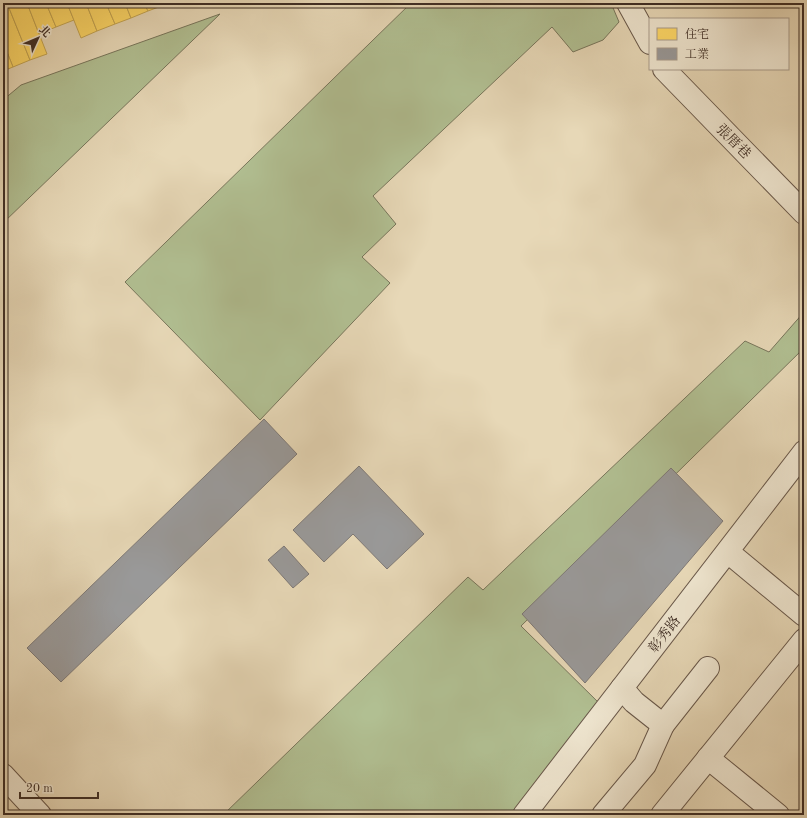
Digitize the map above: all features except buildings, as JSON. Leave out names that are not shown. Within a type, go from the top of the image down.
[{"type":"street","points":[[628,3],[649,41]]},
{"type":"street","name":"張厝巷","points":[[665,70],[804,213]]},
{"type":"street","name":"彰秀路","points":[[524,815],[804,452]]},
{"type":"street","points":[[728,552],[804,615]]},
{"type":"street","points":[[662,815],[804,640]]},
{"type":"street","points":[[603,815],[645,765],[663,725],[708,668]]},
{"type":"street","points":[[622,688],[634,702],[663,725]]},
{"type":"street","points":[[708,758],[778,815]]},
{"type":"street","points":[[3,776],[40,815]]},
{"type":"green space","points":[[411,3],[611,3],[619,22],[603,40],[573,52],[552,27],[373,196],[396,224],[362,257],[390,283],[260,420],[125,282]]},
{"type":"green space","points":[[220,14],[3,223],[3,100],[21,85]]},
{"type":"green space","points":[[804,312],[804,348],[521,626],[601,705],[511,815],[372,815],[369,812],[341,815],[223,815],[468,577],[483,590],[745,341],[769,352]]}]
